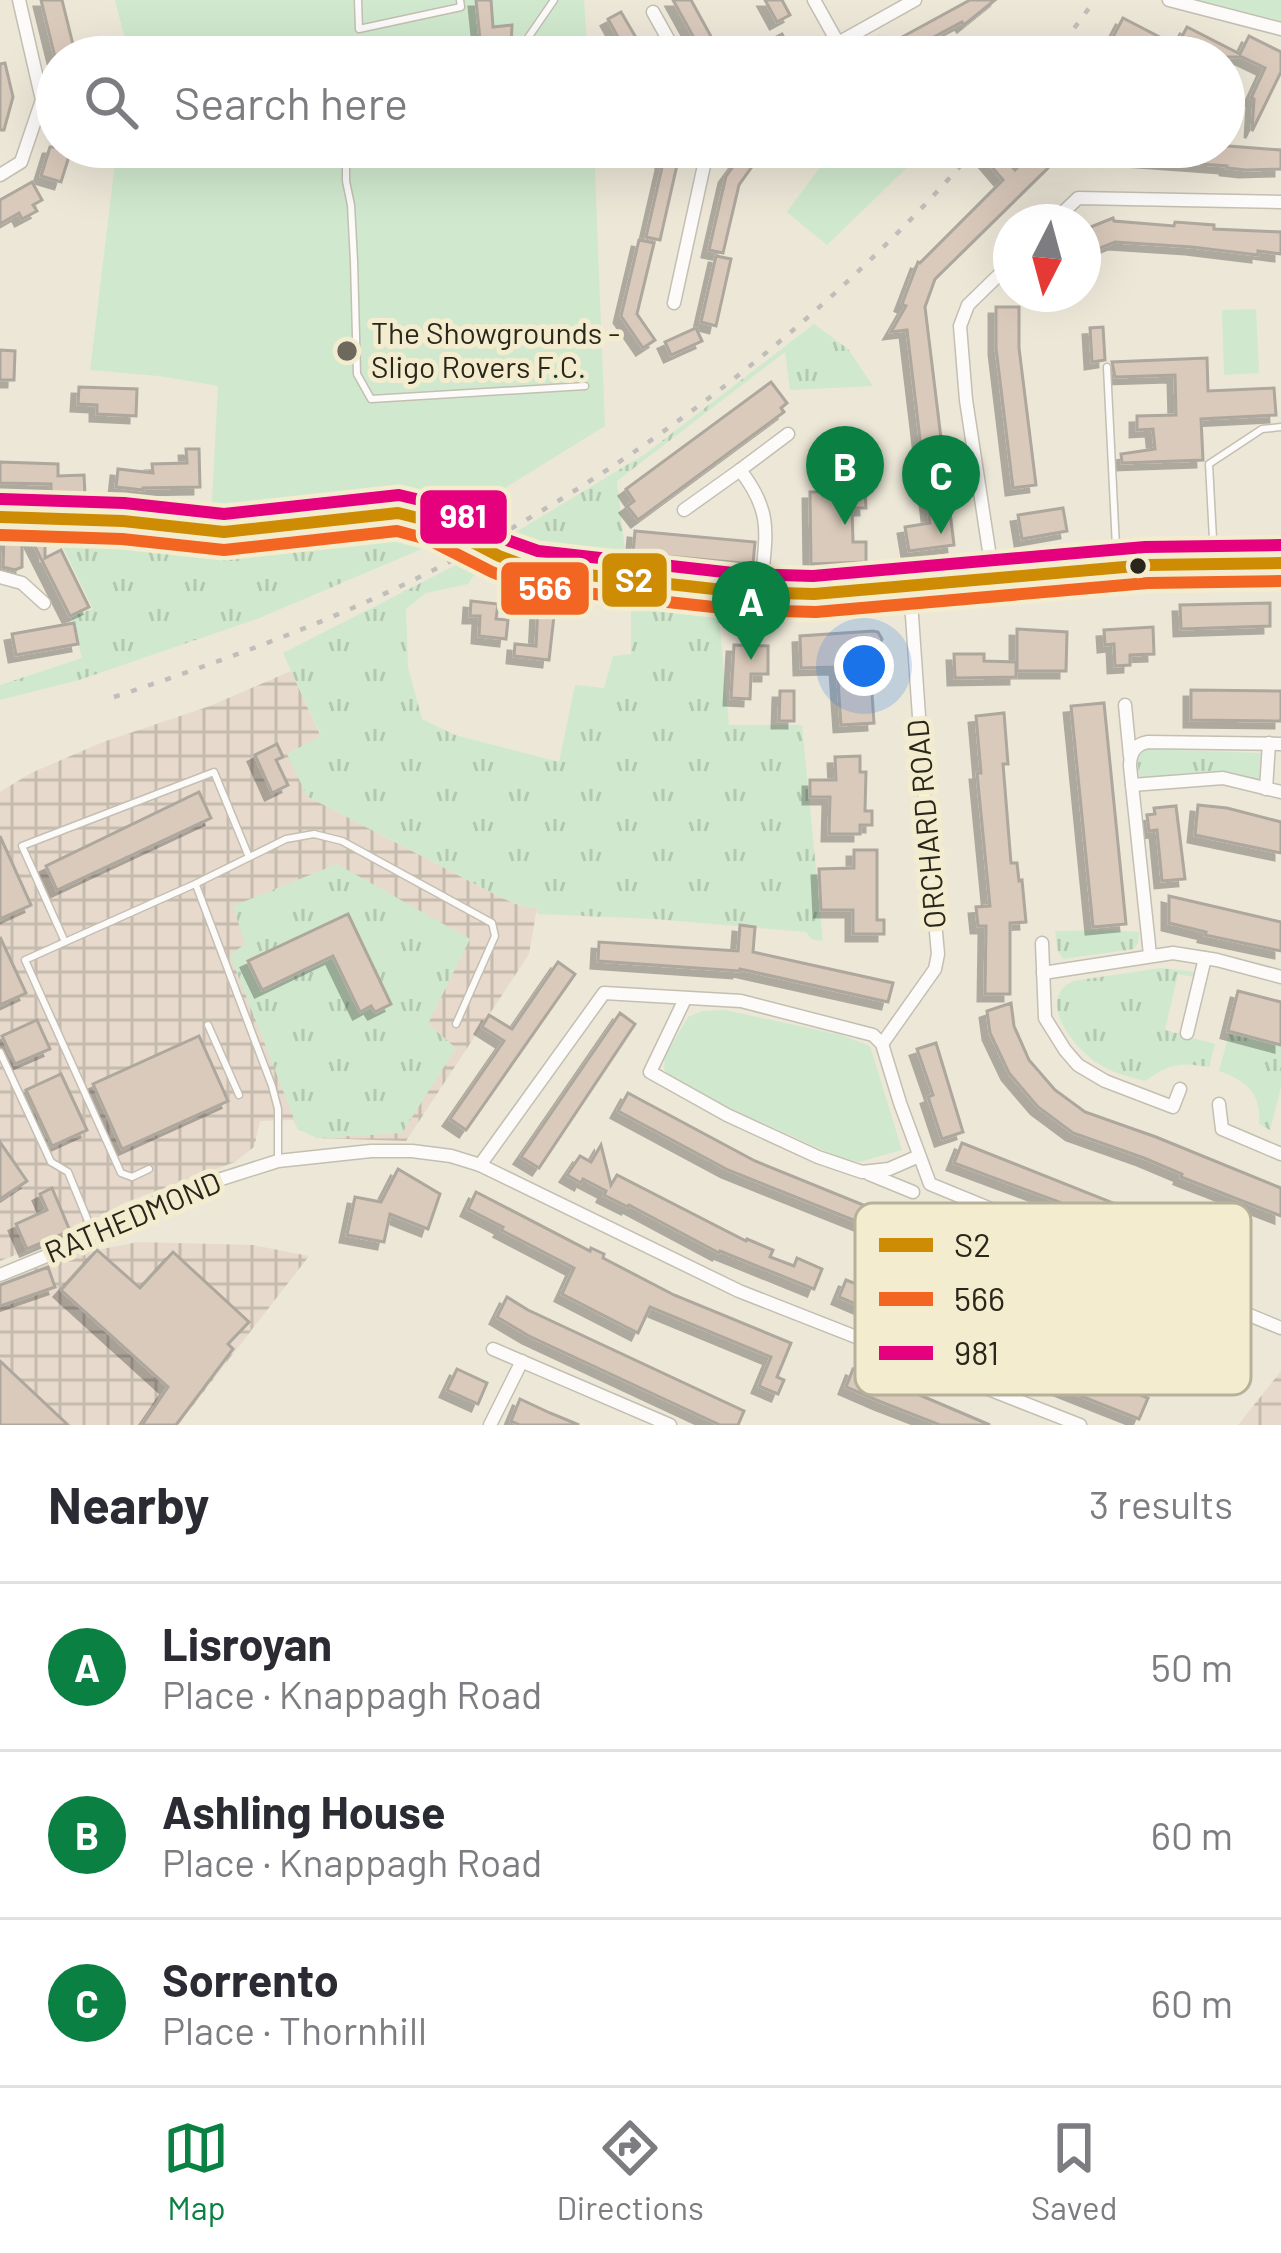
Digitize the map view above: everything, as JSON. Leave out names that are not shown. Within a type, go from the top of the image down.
[{"type":"main road","points":[[0,517],[123,521],[224,532],[418,514],[510,563],[534,569],[814,594],[1117,568],[1281,563]]},
{"type":"street","points":[[19,0],[36,74]]},
{"type":"street","points":[[814,0],[834,36]]},
{"type":"street","points":[[851,36],[915,0]]},
{"type":"street","points":[[1169,0],[1281,29]]},
{"type":"street","points":[[653,12],[666,36]]},
{"type":"street","points":[[0,175],[21,162],[36,118]]},
{"type":"street","points":[[674,303],[703,168]]},
{"type":"street","points":[[1071,204],[1078,197],[1281,202]]},
{"type":"street","points":[[992,578],[960,326],[968,305],[993,281]]},
{"type":"street","points":[[684,510],[788,434]]},
{"type":"street","points":[[740,470],[763,506],[761,592]]},
{"type":"street","points":[[0,577],[22,583],[44,603]]},
{"type":"street","name":"ORCHARD ROAD","points":[[882,1045],[935,969],[938,953],[910,587]]},
{"type":"street","points":[[1125,705],[1150,955]]},
{"type":"street","points":[[1130,757],[1140,743],[1148,742],[1275,743],[1274,791],[1223,778],[1132,785]]},
{"type":"street","points":[[1042,943],[1045,1018],[1078,1065],[1105,1081],[1173,1107],[1180,1088]]},
{"type":"street","points":[[1043,973],[1173,953],[1281,976]]},
{"type":"street","points":[[1187,1033],[1205,958]]},
{"type":"street","points":[[480,1165],[604,993],[741,1001],[872,1035],[882,1045],[930,1184],[973,1203]]},
{"type":"street","points":[[685,999],[650,1072],[727,1115],[913,1192]]},
{"type":"street","points":[[1219,1104],[1222,1129],[1281,1154]]},
{"type":"street","name":"RATHEDMOND","points":[[0,1275],[172,1195],[278,1161],[412,1151],[480,1165],[739,1291],[855,1338]]},
{"type":"street","points":[[862,1172],[889,1169],[919,1156]]},
{"type":"street","points":[[1251,1316],[1281,1328]]},
{"type":"street","points":[[493,1349],[663,1423]]},
{"type":"street","points":[[490,1425],[522,1361]]},
{"type":"street","name":"RATHEDMOND","points":[[1001,1395],[1080,1425]]},
{"type":"lane","points":[[358,0],[359,29],[461,7],[460,0]]},
{"type":"lane","points":[[529,36],[554,0]]},
{"type":"lane","points":[[346,168],[356,374],[371,399],[585,386]]},
{"type":"lane","points":[[1107,367],[1117,568]]},
{"type":"lane","points":[[1214,564],[1209,464],[1262,429],[1281,427]]},
{"type":"lane","points":[[65,942],[22,846],[214,772],[249,857]]},
{"type":"lane","points":[[149,1169],[132,1177],[121,1173],[26,960],[286,839],[314,834],[341,841],[492,923],[495,936],[456,1024]]},
{"type":"lane","points":[[195,884],[272,1086],[278,1109],[278,1161]]},
{"type":"lane","points":[[208,1025],[239,1095]]},
{"type":"lane","points":[[0,1052],[51,1162],[68,1172],[93,1233]]},
{"type":"shaded area","points":[[291,671],[321,737],[288,754],[307,796],[500,897],[537,908],[529,954],[406,1141],[317,1138],[298,1129],[293,1120],[260,1121],[254,1147],[235,1162],[124,1203],[69,1234],[0,1261],[0,792],[103,742],[210,706]]},
{"type":"shaded area","points":[[138,1242],[253,1245],[309,1256],[178,1425],[0,1425],[0,1284],[85,1247],[97,1250]]},
{"type":"shaded area","points":[[1281,1371],[1281,1425],[1238,1425]]},
{"type":"green space","points":[[115,0],[584,0],[587,36],[124,36]]},
{"type":"green space","points":[[1182,0],[1281,0],[1281,23]]},
{"type":"green space","name":"The Showgrounds - Sligo Rovers F.C.","points":[[114,168],[595,168],[605,426],[482,502],[418,490],[369,491],[371,507],[211,520],[218,386],[90,370]]},
{"type":"green space","points":[[819,168],[906,168],[827,245],[787,212]]},
{"type":"green space","points":[[1256,309],[1259,373],[1224,375],[1222,310]]},
{"type":"green space","points":[[814,324],[848,349],[873,386],[790,390],[785,352],[617,481],[626,559],[622,569],[535,562],[491,547],[645,454]]},
{"type":"green space","points":[[397,520],[426,525],[450,537],[257,619],[79,680],[0,700],[0,685],[82,658],[71,616],[93,609],[56,533],[225,540]]},
{"type":"green space","points":[[462,562],[481,565],[468,584],[426,593],[406,609],[408,667],[422,719],[455,735],[559,762],[575,685],[604,688],[613,656],[631,654],[631,594],[717,596],[729,725],[802,725],[823,941],[811,939],[806,932],[537,914],[537,908],[500,897],[307,796],[287,754],[321,736],[283,653]]},
{"type":"green space","points":[[1146,749],[1261,753],[1259,779],[1220,771],[1144,779],[1138,760]]},
{"type":"green space","points":[[337,864],[470,939],[428,1024],[456,1048],[402,1133],[317,1138],[298,1129],[230,955],[245,944],[233,906]]},
{"type":"green space","points":[[1055,931],[1139,932],[1138,943],[1134,949],[1063,959],[1058,952]]},
{"type":"green space","points":[[1161,968],[1196,972],[1194,977],[1178,974],[1165,1030],[1215,1044],[1209,1067],[1175,1065],[1145,1081],[1110,1070],[1089,1057],[1062,1024],[1057,1000],[1062,989],[1073,981]]},
{"type":"green space","points":[[725,1010],[841,1035],[870,1046],[902,1150],[859,1162],[843,1159],[668,1077],[665,1056],[688,1017]]},
{"type":"green space","points":[[1229,1034],[1281,1045],[1281,1087],[1270,1130],[1259,1124],[1258,1104],[1250,1090],[1219,1071]]},
{"type":"building","points":[[41,0],[62,0],[71,36],[50,36]]},
{"type":"building","points":[[476,0],[491,0],[493,27],[512,25],[511,36],[480,36]]},
{"type":"building","points":[[673,0],[691,0],[711,36],[693,36]]},
{"type":"building","points":[[765,0],[782,0],[790,15],[777,22]]},
{"type":"building","points":[[970,0],[995,0],[964,25],[936,36],[904,36]]},
{"type":"building","points":[[621,12],[635,36],[617,36],[608,19]]},
{"type":"building","points":[[1123,18],[1158,36],[1114,36]]},
{"type":"building","points":[[1187,27],[1205,36],[1182,36]]},
{"type":"building","points":[[1249,36],[1281,52],[1281,72],[1252,131],[1251,98],[1265,68],[1245,58]]},
{"type":"building","points":[[5,63],[13,97],[4,130],[0,130],[0,64]]},
{"type":"building","points":[[1245,147],[1281,150],[1281,169],[1227,168],[1245,168]]},
{"type":"building","points":[[43,168],[65,168],[61,182],[41,176]]},
{"type":"building","points":[[662,168],[676,168],[660,240],[646,237]]},
{"type":"building","points":[[732,168],[751,168],[739,185],[723,253],[709,250]]},
{"type":"building","points":[[993,168],[1048,168],[1011,204],[993,204],[993,222],[935,279],[925,307],[954,545],[909,551],[905,527],[930,523],[907,330],[891,332],[906,306],[902,304],[918,262],[1003,180]]},
{"type":"building","points":[[32,182],[42,200],[33,205],[37,211],[22,219],[19,213],[0,224],[0,200]]},
{"type":"building","points":[[1113,218],[1281,232],[1281,254],[1115,242],[1101,248],[1101,223]]},
{"type":"building","points":[[639,240],[654,243],[637,314],[655,340],[643,348],[621,316]]},
{"type":"building","points":[[716,256],[731,259],[716,326],[701,322]]},
{"type":"building","points":[[996,312],[1019,312],[1036,485],[1013,488]]},
{"type":"building","points":[[1103,327],[1105,360],[1092,362],[1090,328]]},
{"type":"building","points":[[696,328],[702,341],[671,355],[665,342]]},
{"type":"building","points":[[0,350],[15,351],[14,380],[0,380]]},
{"type":"building","points":[[1207,358],[1208,391],[1274,388],[1276,415],[1201,419],[1203,460],[1122,463],[1121,454],[1155,449],[1153,429],[1137,430],[1137,416],[1176,415],[1175,375],[1115,377],[1112,362]]},
{"type":"building","points":[[771,382],[787,403],[781,408],[784,412],[638,520],[627,506],[634,501],[626,489]]},
{"type":"building","points":[[79,387],[137,389],[136,416],[97,414],[97,405],[78,404]]},
{"type":"building","points":[[186,449],[199,449],[200,487],[116,487],[118,469],[153,473],[152,464],[187,463]]},
{"type":"building","points":[[0,462],[58,464],[58,476],[84,475],[85,495],[51,496],[51,484],[0,483]]},
{"type":"building","points":[[865,491],[866,508],[852,508],[853,542],[866,542],[866,562],[811,564],[810,492]]},
{"type":"building","points":[[1063,508],[1067,531],[1022,539],[1018,515]]},
{"type":"building","points":[[635,531],[755,542],[753,564],[633,553]]},
{"type":"building","points":[[4,535],[22,535],[22,567],[3,567]]},
{"type":"building","points":[[29,535],[45,535],[45,558],[61,550],[89,607],[70,616]]},
{"type":"building","points":[[471,601],[498,604],[496,619],[508,620],[506,639],[479,636],[480,616],[470,616]]},
{"type":"building","points":[[1270,603],[1270,626],[1181,629],[1180,605]]},
{"type":"building","points":[[538,606],[555,607],[549,660],[514,656],[515,644],[536,646]]},
{"type":"building","points":[[74,623],[78,644],[16,655],[12,634]]},
{"type":"building","points":[[1153,627],[1154,654],[1130,655],[1130,665],[1115,666],[1114,644],[1105,645],[1104,630]]},
{"type":"building","points":[[1017,629],[1067,632],[1066,671],[1017,671]]},
{"type":"building","points":[[873,631],[882,639],[880,665],[870,665],[874,723],[841,725],[837,667],[801,668],[800,636]]},
{"type":"building","points":[[734,645],[768,646],[768,674],[751,674],[750,699],[731,698]]},
{"type":"building","points":[[954,654],[984,654],[984,661],[1016,662],[1016,677],[955,678]]},
{"type":"building","points":[[1191,690],[1281,691],[1281,721],[1191,720]]},
{"type":"building","points":[[780,691],[794,691],[794,721],[779,721]]},
{"type":"building","points":[[1104,703],[1126,924],[1093,927],[1071,706]]},
{"type":"building","points":[[1004,713],[1011,863],[1017,863],[1022,880],[1026,922],[1010,923],[1010,994],[985,994],[986,926],[978,926],[976,907],[990,906],[976,716]]},
{"type":"building","points":[[277,744],[283,757],[276,760],[288,785],[272,793],[255,755]]},
{"type":"building","points":[[860,756],[860,772],[866,772],[865,811],[872,811],[872,825],[860,825],[860,834],[829,834],[830,797],[810,797],[810,780],[836,780],[835,757]]},
{"type":"building","points":[[199,792],[211,818],[57,890],[46,866]]},
{"type":"building","points":[[1198,805],[1281,822],[1281,853],[1195,835]]},
{"type":"building","points":[[1176,806],[1185,879],[1162,881],[1157,830],[1149,831],[1147,815],[1155,814],[1154,808]]},
{"type":"building","points":[[0,836],[31,905],[0,919]]},
{"type":"building","points":[[854,850],[877,850],[877,920],[884,920],[884,934],[853,934],[853,910],[821,910],[819,869],[854,868]]},
{"type":"building","points":[[1169,896],[1281,922],[1281,951],[1169,923]]},
{"type":"building","points":[[348,914],[391,1004],[375,1012],[371,1006],[360,1012],[333,956],[262,990],[248,961]]},
{"type":"building","points":[[740,925],[755,927],[753,952],[893,983],[888,1002],[740,969],[598,961],[599,942],[738,951]]},
{"type":"building","points":[[0,937],[26,993],[0,1005]]},
{"type":"building","points":[[558,962],[575,974],[466,1130],[450,1119],[504,1041],[482,1027],[489,1015],[512,1029]]},
{"type":"building","points":[[1238,991],[1281,1002],[1281,1045],[1228,1031]]},
{"type":"building","points":[[1011,1003],[1014,1026],[1029,1060],[1055,1090],[1085,1112],[1281,1188],[1281,1216],[1073,1133],[1038,1107],[1009,1073],[990,1033],[987,1011]]},
{"type":"building","points":[[620,1013],[635,1024],[539,1168],[521,1157]]},
{"type":"building","points":[[37,1020],[50,1049],[15,1064],[2,1036]]},
{"type":"building","points":[[199,1036],[228,1101],[122,1149],[93,1084]]},
{"type":"building","points":[[936,1043],[963,1132],[942,1139],[917,1049]]},
{"type":"building","points":[[61,1074],[87,1130],[52,1146],[26,1090]]},
{"type":"building","points":[[628,1093],[755,1161],[859,1203],[855,1221],[728,1170],[618,1111]]},
{"type":"building","points":[[0,1142],[27,1181],[0,1199]]},
{"type":"building","points":[[962,1143],[1113,1203],[1062,1203],[954,1163]]},
{"type":"building","points":[[601,1145],[611,1185],[617,1175],[773,1250],[770,1257],[794,1266],[797,1258],[822,1269],[814,1289],[719,1253],[604,1195],[606,1191],[583,1179],[581,1183],[567,1175],[580,1156],[591,1162]]},
{"type":"building","points":[[398,1169],[440,1194],[428,1229],[390,1214],[384,1242],[347,1235],[355,1197],[381,1202]]},
{"type":"building","points":[[52,1188],[70,1231],[27,1249],[16,1224],[47,1210],[40,1194]]},
{"type":"building","points":[[476,1192],[604,1254],[603,1258],[674,1295],[791,1343],[777,1377],[784,1380],[778,1394],[759,1386],[771,1357],[650,1307],[638,1333],[562,1294],[574,1268],[468,1209]]},
{"type":"building","points":[[97,1250],[140,1288],[173,1252],[249,1322],[228,1344],[233,1349],[176,1425],[142,1425],[168,1387],[61,1290]]},
{"type":"building","points":[[48,1267],[55,1287],[0,1306],[0,1285]]},
{"type":"building","points":[[846,1280],[855,1283],[855,1304],[839,1297]]},
{"type":"building","points":[[507,1297],[744,1411],[738,1425],[720,1425],[529,1336],[497,1317]]},
{"type":"building","points":[[0,1361],[68,1425],[0,1425]]},
{"type":"building","points":[[457,1369],[487,1383],[478,1404],[447,1390]]},
{"type":"building","points":[[853,1369],[855,1370],[855,1391],[846,1387]]},
{"type":"building","points":[[865,1395],[919,1395],[990,1425],[940,1425]]},
{"type":"building","points":[[1078,1395],[1148,1398],[1139,1419]]},
{"type":"building","points":[[520,1399],[579,1425],[520,1425],[511,1421]]},
{"type":"railway","points":[[1068,36],[1095,0]]},
{"type":"railway","points":[[114,697],[369,601],[525,521],[596,477],[734,379],[799,325],[958,168]]},
{"type":"transit line","name":"981","points":[[1,499],[124,503],[224,514],[399,495],[441,505],[538,551],[742,574],[813,576],[1145,547],[1281,545]]},
{"type":"transit line","name":"S2","points":[[0,517],[123,521],[224,532],[398,513],[434,522],[534,569],[741,592],[814,594],[1147,565],[1281,563]]},
{"type":"transit line","name":"566","points":[[0,535],[122,539],[224,550],[397,531],[427,539],[530,587],[741,610],[816,612],[1148,583],[1281,581]]},
{"type":"place","name":"The Showgrounds - Sligo Rovers F.C.","points":[[347,351]]},
{"type":"place","name":"Ashling House","points":[[845,525]]},
{"type":"place","name":"Sorrento","points":[[941,534]]},
{"type":"place","name":"Lisroyan","points":[[751,660]]}]
